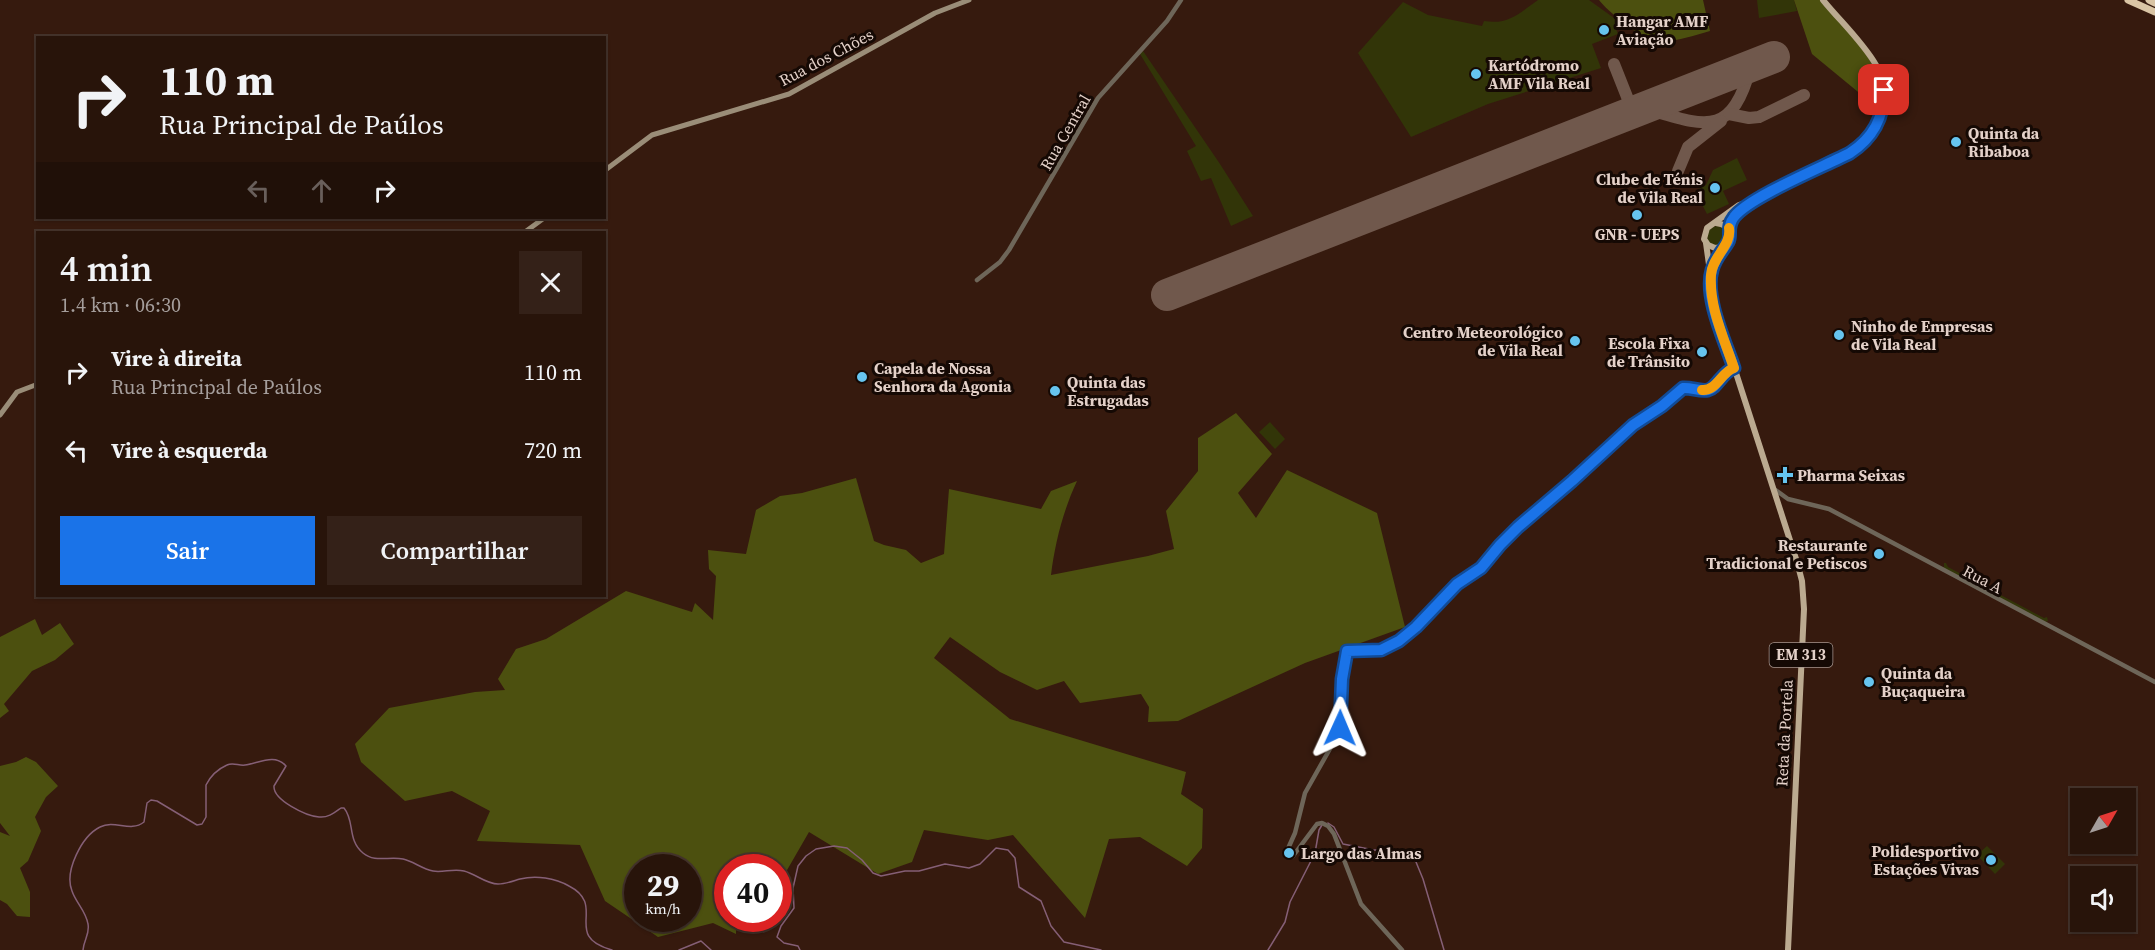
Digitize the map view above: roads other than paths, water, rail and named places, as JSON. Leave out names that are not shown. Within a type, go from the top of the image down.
[{"type":"highway","points":[[2128,0],[2155,12]]},
{"type":"highway","points":[[2149,0],[2155,3]]},
{"type":"main road","name":"Rua dos Chões","points":[[606,169],[650,136],[789,94],[931,15],[969,0]]},
{"type":"main road","name":"EM 313","points":[[1773,487],[1713,301],[1711,273],[1704,236],[1709,225],[1739,205],[1755,200],[1858,148],[1874,131],[1881,114],[1884,90],[1875,64],[1823,0]]},
{"type":"main road","name":"EM 313","points":[[1711,273],[1728,241],[1728,230],[1735,216],[1755,200]]},
{"type":"main road","points":[[526,231],[543,219]]},
{"type":"main road","points":[[1715,223],[1723,224],[1728,230]]},
{"type":"main road","points":[[1706,243],[1715,248],[1723,247]]},
{"type":"main road","points":[[0,415],[17,392],[36,385]]},
{"type":"main road","name":"Reta da Portela","points":[[1773,487],[1799,569],[1804,609],[1788,950]]},
{"type":"street","name":"Rua Central","points":[[977,280],[1000,262],[1010,250],[1098,98],[1167,21],[1181,0]]},
{"type":"street","points":[[1402,950],[1360,904],[1330,828],[1324,824],[1317,824],[1292,856],[1287,855],[1286,850],[1295,833],[1305,793],[1340,731],[1343,672],[1347,651],[1383,649],[1410,632],[1454,587],[1481,568],[1518,527],[1635,423],[1662,406],[1683,388],[1711,389],[1725,372],[1734,368]]},
{"type":"street","points":[[1773,487],[1789,501]]},
{"type":"street","points":[[1778,502],[1784,498],[1789,501]]},
{"type":"street","points":[[1781,511],[1789,501]]},
{"type":"street","name":"Rua A","points":[[1789,501],[1798,501],[1833,511],[2155,682]]},
{"type":"waterway","points":[[83,950],[88,924],[72,891],[70,874],[76,855],[87,838],[106,825],[139,825],[144,822],[147,803],[151,800],[157,801],[197,825],[202,824],[206,817],[206,785],[220,769],[229,764],[245,765],[272,759],[286,766],[274,786],[279,797],[306,814],[319,817],[328,816],[344,808],[355,842],[358,848],[368,856],[377,859],[403,859],[433,871],[464,871],[494,884],[504,884],[532,877],[558,881],[580,894],[585,902],[586,929],[589,937],[597,944],[612,950]]},
{"type":"waterway","points":[[1328,823],[1334,827],[1343,844],[1374,850],[1404,850],[1415,861]]},
{"type":"waterway","points":[[1268,950],[1285,922],[1290,902],[1315,853],[1322,825]]},
{"type":"waterway","points":[[800,950],[798,946],[784,943],[777,937],[781,926],[794,908],[793,888],[798,866],[816,849],[834,846],[847,848],[873,873],[881,876],[905,871],[919,871],[945,864],[969,868],[980,864],[996,848],[1008,850],[1015,858],[1019,887],[1041,901],[1051,926],[1064,942],[1101,950]]},
{"type":"waterway","points":[[1416,862],[1444,950]]},
{"type":"waterway","points":[[679,950],[701,941],[711,950]]},
{"type":"place","name":"Hangar AMF Aviação","points":[[1604,30]]},
{"type":"place","name":"Kartódromo AMF Vila Real","points":[[1476,74]]},
{"type":"place","name":"Quinta da Ribaboa","points":[[1956,142]]},
{"type":"place","name":"Clube de Ténis de Vila Real","points":[[1715,188]]},
{"type":"place","name":"GNR - UEPS","points":[[1637,215]]},
{"type":"place","name":"Ninho de Empresas de Vila Real","points":[[1839,335]]},
{"type":"place","name":"Centro Meteorológico de Vila Real","points":[[1575,341]]},
{"type":"place","name":"Escola Fixa de Trânsito","points":[[1702,352]]},
{"type":"place","name":"Capela de Nossa Senhora da Agonia","points":[[862,377]]},
{"type":"place","name":"Quinta das Estrugadas","points":[[1055,391]]},
{"type":"place","name":"Pharma Seixas","points":[[1785,475]]},
{"type":"place","name":"Restaurante Tradicional e Petiscos","points":[[1879,554]]},
{"type":"place","name":"Quinta da Buçaqueira","points":[[1869,682]]},
{"type":"place","name":"Largo das Almas","points":[[1289,853]]},
{"type":"place","name":"Polidesportivo Estações Vivas","points":[[1991,860]]}]
